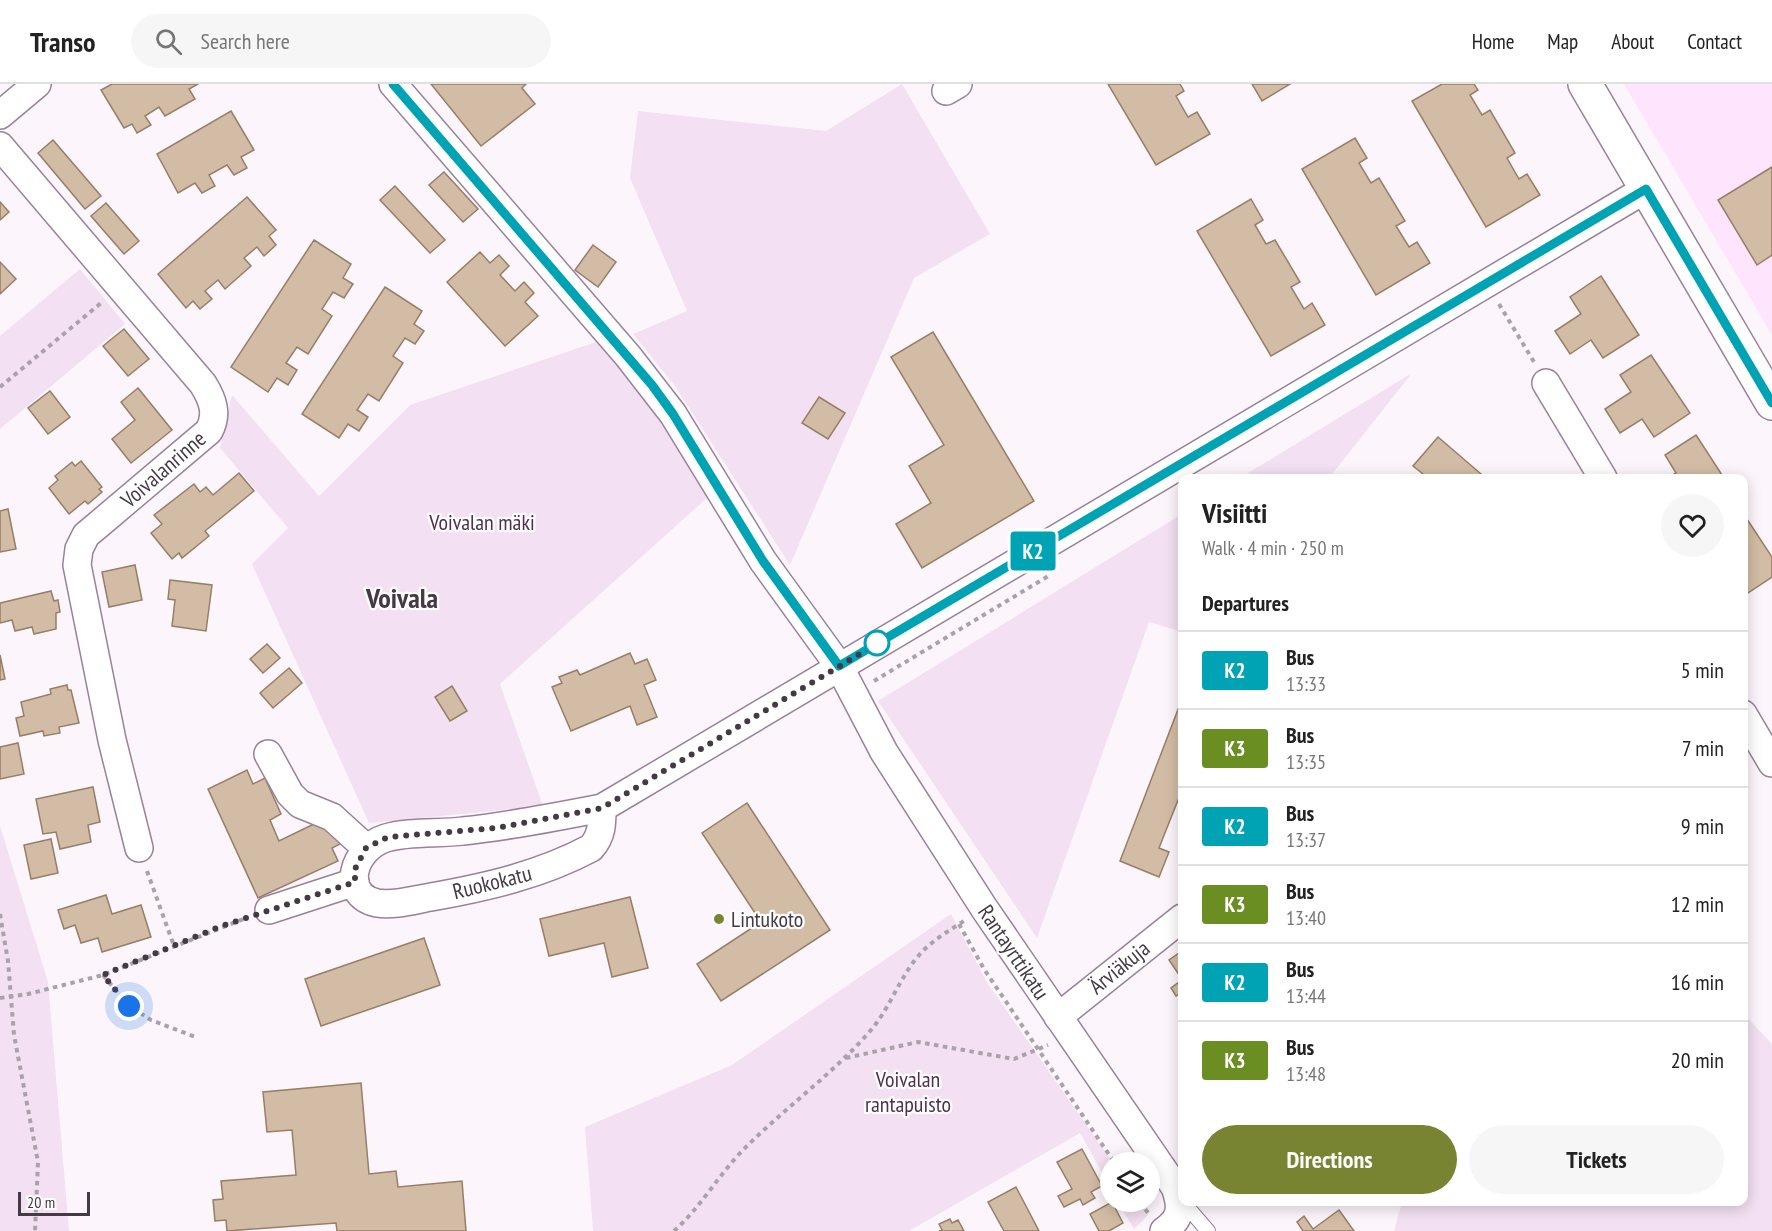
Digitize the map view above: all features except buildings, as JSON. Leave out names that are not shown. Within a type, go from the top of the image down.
[{"type":"street","points":[[0,115],[37,84]]},
{"type":"street","name":"Rantayrttikatu","points":[[393,84],[652,385],[673,414],[763,561],[839,666],[884,752],[984,908],[1062,1025],[1168,1176],[1178,1194]]},
{"type":"street","points":[[1585,84],[1772,403]]},
{"type":"street","name":"Voivalanrinne","points":[[0,146],[203,384],[214,412],[213,423],[202,438],[98,525],[86,536],[79,549],[80,582],[112,740],[139,848]]},
{"type":"street","points":[[269,910],[355,882],[355,869],[366,848],[388,837],[496,828],[602,808],[1646,189]]},
{"type":"street","points":[[1546,383],[1601,474]]},
{"type":"street","points":[[1748,722],[1772,763]]},
{"type":"street","points":[[268,754],[290,794],[300,804],[332,817],[366,848]]},
{"type":"street","name":"Ruokokatu","points":[[355,882],[359,892],[378,903],[434,896],[517,879],[591,848],[599,839],[602,808]]},
{"type":"street","name":"Ärviäkuja","points":[[1062,1025],[1178,922]]},
{"type":"street","points":[[1164,1231],[1178,1217],[1181,1206]]},
{"type":"lane","points":[[1186,1206],[1208,1231]]},
{"type":"path","points":[[0,387],[120,287]]},
{"type":"path","points":[[1499,304],[1546,383]]},
{"type":"path","points":[[853,693],[1059,569]]},
{"type":"path","points":[[139,848],[174,946]]},
{"type":"path","points":[[674,1231],[743,1150],[845,1058],[883,1015],[912,964],[935,939],[984,908]]},
{"type":"path","points":[[0,998],[11,998],[103,975],[269,910]]},
{"type":"path","points":[[0,914],[14,1035],[38,1162],[35,1231]]},
{"type":"path","points":[[959,924],[984,969],[1107,1152]]},
{"type":"path","points":[[103,975],[129,1006],[151,1020],[198,1038]]},
{"type":"path","points":[[845,1058],[918,1042],[1014,1059],[1039,1051],[1062,1025]]},
{"type":"path","points":[[683,1223],[683,1231]]},
{"type":"shaded area","points":[[1624,84],[1772,84],[1772,335]]},
{"type":"green space","points":[[902,84],[990,234],[914,278],[790,565],[675,386],[633,334],[687,311],[630,178],[638,111],[826,131]]},
{"type":"green space","points":[[80,269],[125,324],[0,429],[0,336]]},
{"type":"green space","name":"Voivalan mäki","points":[[602,340],[645,394],[707,498],[500,684],[543,806],[369,823],[252,564],[288,528],[220,448],[232,395],[319,496],[410,405]]},
{"type":"green space","points":[[1412,373],[1332,474],[1247,474]]},
{"type":"green space","points":[[1178,516],[1178,631],[1149,622],[1037,938],[878,701]]},
{"type":"green space","points":[[0,826],[48,982],[69,1231],[0,1231]]},
{"type":"green space","name":"Voivalan rantapuisto","points":[[951,914],[988,984],[1105,1152],[1100,1152],[1100,1169],[1080,1133],[909,1231],[593,1231],[585,1127],[732,1065]]},
{"type":"green space","points":[[1748,1018],[1772,1044],[1772,1231],[1394,1231],[1401,1206],[1748,1206]]},
{"type":"green space","points":[[1124,1212],[1146,1212],[1148,1215],[1134,1229]]},
{"type":"bus line","name":"K2","points":[[393,84],[652,385],[673,414],[763,561],[839,666],[1646,189],[1772,403]]},
{"type":"place","name":"Lintukoto","points":[[719,919]]},
{"type":"district","name":"Voivala","points":[[402,597]]},
{"type":"route","points":[[129,1006],[103,975],[219,927],[355,882],[355,869],[366,848],[388,837],[496,828],[602,808],[880,642],[877,643]]}]
